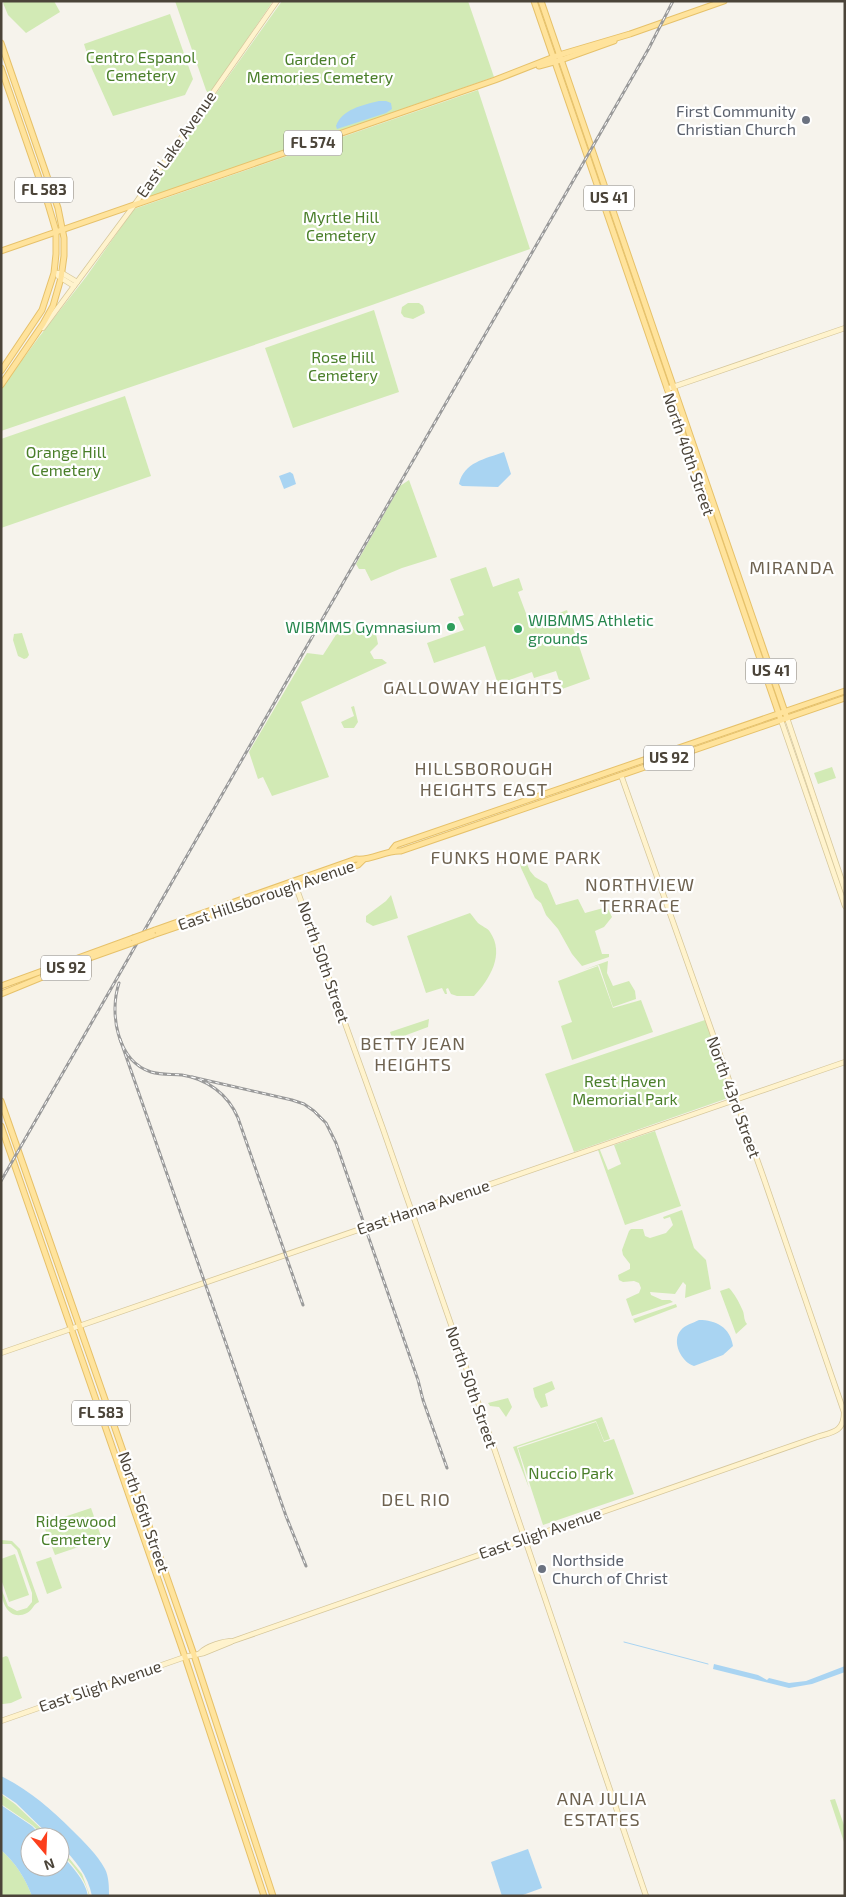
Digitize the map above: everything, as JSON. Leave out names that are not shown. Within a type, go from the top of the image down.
[{"type":"main road","name":"North 40th Street","points":[[534,1],[780,717]]},
{"type":"main road","name":"North 40th Street","points":[[541,1],[786,715]]},
{"type":"main road","name":"FL 574","points":[[1,251],[724,1]]},
{"type":"main road","name":"FL 583","points":[[1,43],[58,208],[64,256],[62,275],[53,306],[24,353],[1,385]]},
{"type":"main road","name":"FL 583","points":[[1,68],[56,231],[54,273],[42,310],[28,334],[1,371]]},
{"type":"main road","points":[[1,380],[12,365],[11,358]]},
{"type":"main road","points":[[709,511],[719,521]]},
{"type":"main road","points":[[712,520],[724,533]]},
{"type":"main road","name":"East Hillsborough Avenue","points":[[786,715],[845,691]]},
{"type":"main road","name":"East Hillsborough Avenue","points":[[1,986],[358,865],[363,860],[392,850],[396,846],[463,826],[476,821],[482,816],[620,772],[786,715],[845,698]]},
{"type":"main road","name":"East Hillsborough Avenue","points":[[392,850],[401,851],[459,827],[612,778],[628,766],[780,717]]},
{"type":"main road","name":"East Hillsborough Avenue","points":[[154,933],[293,881],[356,859],[363,860]]},
{"type":"main road","name":"East Hillsborough Avenue","points":[[1,994],[133,940]]},
{"type":"main road","name":"North 56th Street","points":[[1,1101],[162,1564],[197,1654],[273,1896]]},
{"type":"main road","name":"North 56th Street","points":[[1,1126],[185,1657],[264,1896]]},
{"type":"main road","points":[[44,1249],[52,1246]]},
{"type":"main road","points":[[93,1390],[101,1388]]},
{"type":"main road","points":[[154,1567],[162,1564]]},
{"type":"street","name":"East Lake Avenue","points":[[24,353],[135,204],[277,1]]},
{"type":"street","points":[[54,273],[62,275],[75,284]]},
{"type":"street","points":[[667,389],[845,328]]},
{"type":"street","name":"North 40th Street","points":[[786,715],[845,890]]},
{"type":"street","name":"North 40th Street","points":[[780,717],[845,906]]},
{"type":"street","name":"North 43rd Street","points":[[620,772],[836,1388],[844,1412],[844,1421]]},
{"type":"street","name":"North 50th Street","points":[[293,881],[297,886],[324,967],[383,1128],[410,1212],[646,1896]]},
{"type":"street","name":"East Hanna Avenue","points":[[1,1353],[845,1062]]},
{"type":"street","name":"East Sligh Avenue","points":[[1,1721],[817,1438],[836,1430],[844,1421]]},
{"type":"green space","points":[[6,1],[54,1],[60,12],[26,33],[8,15],[3,3]]},
{"type":"green space","name":"Garden of Memories Cemetery","points":[[175,1],[273,1],[209,95],[206,90]]},
{"type":"green space","name":"Garden of Memories Cemetery","points":[[282,1],[468,1],[494,77],[141,199]]},
{"type":"green space","name":"Centro Espanol Cemetery","points":[[170,14],[193,79],[185,95],[113,116],[92,69],[84,44]]},
{"type":"green space","name":"Myrtle Hill Cemetery","points":[[478,90],[530,249],[372,305],[1,431],[1,389],[86,277],[134,209]]},
{"type":"green space","points":[[408,303],[419,303],[423,306],[425,313],[413,319],[404,317],[401,313],[402,307]]},
{"type":"green space","name":"Rose Hill Cemetery","points":[[374,310],[399,392],[293,428],[265,348]]},
{"type":"green space","name":"Orange Hill Cemetery","points":[[125,396],[151,476],[1,528],[1,439]]},
{"type":"green space","points":[[409,480],[437,557],[402,568],[371,581],[365,569],[359,569],[356,564],[400,486]]},
{"type":"green space","name":"WIBMMS Athletic grounds","points":[[486,567],[493,587],[519,578],[523,590],[518,592],[530,624],[567,610],[590,679],[562,689],[556,671],[534,678],[532,672],[498,684],[485,646],[434,663],[427,643],[464,630],[458,617],[464,615],[450,579]]},
{"type":"green space","points":[[341,627],[376,634],[378,644],[370,652],[374,659],[382,659],[387,663],[301,702],[329,777],[272,796],[263,777],[258,779],[249,752],[307,653],[323,655]]},
{"type":"green space","points":[[22,633],[29,655],[24,659],[18,656],[13,640],[14,634]]},
{"type":"green space","points":[[354,706],[358,722],[354,728],[344,728],[341,722],[354,716],[351,707]]},
{"type":"green space","points":[[832,767],[836,778],[818,784],[814,773]]},
{"type":"green space","points":[[518,855],[524,857],[535,877],[547,884],[556,905],[578,899],[585,913],[607,907],[612,917],[604,927],[595,931],[602,954],[609,954],[609,957],[582,966],[572,954],[558,929],[546,915],[541,903],[535,898],[521,868]]},
{"type":"green space","points":[[391,895],[398,918],[373,926],[366,922],[366,916]]},
{"type":"green space","points":[[470,913],[478,923],[489,931],[494,940],[496,957],[490,974],[474,996],[457,996],[451,994],[448,988],[446,989],[447,994],[445,994],[442,988],[426,993],[407,936]]},
{"type":"green space","points":[[608,961],[607,973],[613,986],[629,981],[635,991],[636,999],[613,1007],[599,965],[583,970]]},
{"type":"green space","name":"Rest Haven Memorial Park","points":[[598,966],[613,1008],[641,1000],[653,1032],[572,1060],[561,1026],[572,1022],[558,981]]},
{"type":"green space","points":[[429,1019],[428,1027],[393,1040],[390,1032]]},
{"type":"green space","name":"Rest Haven Memorial Park","points":[[705,1020],[731,1097],[574,1152],[545,1074]]},
{"type":"green space","name":"Rest Haven Memorial Park","points":[[655,1131],[681,1206],[625,1225],[598,1150],[600,1150],[608,1170],[621,1164],[614,1145]]},
{"type":"green space","points":[[682,1210],[694,1248],[706,1260],[711,1289],[685,1298],[686,1285],[683,1282],[675,1294],[650,1292],[651,1295],[662,1300],[673,1302],[632,1316],[626,1299],[639,1293],[641,1288],[639,1283],[634,1281],[623,1282],[619,1280],[618,1275],[630,1269],[630,1264],[623,1255],[622,1250],[629,1231],[631,1229],[643,1229],[645,1236],[650,1238],[666,1233],[673,1225],[670,1217],[664,1219],[663,1217]]},
{"type":"green space","points":[[729,1288],[743,1311],[747,1324],[736,1334],[720,1291]]},
{"type":"green space","points":[[676,1304],[677,1307],[635,1323],[633,1319]]},
{"type":"green space","points":[[552,1381],[555,1389],[545,1394],[548,1406],[541,1408],[533,1388]]},
{"type":"green space","points":[[508,1398],[512,1407],[506,1417],[499,1407],[490,1406],[488,1403]]},
{"type":"green space","points":[[602,1417],[610,1439],[604,1441],[596,1421],[517,1447],[529,1488],[513,1447]]},
{"type":"green space","name":"Nuccio Park","points":[[596,1422],[604,1442],[614,1439],[634,1494],[543,1525],[518,1448]]},
{"type":"green space","name":"Ridgewood Cemetery","points":[[91,1508],[102,1539],[55,1555],[43,1524]]},
{"type":"green space","points":[[1,1540],[12,1541],[20,1549],[39,1602],[29,1612],[21,1615],[15,1615],[7,1609],[4,1604],[1,1588],[8,1606],[17,1611],[27,1608],[32,1602],[32,1593],[17,1550],[11,1544],[1,1544]]},
{"type":"green space","points":[[15,1554],[29,1595],[9,1602],[1,1579],[1,1559]]},
{"type":"green space","points":[[51,1557],[62,1588],[47,1594],[36,1562]]},
{"type":"green space","points":[[8,1657],[22,1698],[11,1703],[1,1704],[1,1658]]},
{"type":"green space","points":[[1,1794],[15,1804],[39,1827],[34,1827],[1,1804]]},
{"type":"green space","points":[[835,1799],[845,1828],[845,1845],[830,1800]]},
{"type":"green space","points":[[1,1850],[20,1871],[20,1877],[23,1877],[32,1896],[1,1896]]},
{"type":"green space","points":[[70,1859],[82,1874],[90,1896],[85,1883]]},
{"type":"water","points":[[379,101],[391,103],[392,109],[386,113],[337,129],[336,126],[343,115],[360,106]]},
{"type":"water","points":[[504,452],[511,474],[498,487],[462,486],[459,484],[465,471],[470,466],[483,459]]},
{"type":"water","points":[[290,472],[293,474],[296,484],[284,489],[279,476]]},
{"type":"water","points":[[699,1320],[711,1321],[725,1329],[733,1346],[723,1355],[694,1366],[689,1364],[682,1356],[677,1340],[683,1328]]},
{"type":"water","points":[[714,1664],[758,1675],[767,1680],[769,1678],[789,1683],[806,1681],[845,1666],[845,1672],[812,1684],[789,1688],[713,1669]]},
{"type":"water","points":[[1,1776],[39,1800],[69,1827],[41,1827],[16,1803],[1,1793]]},
{"type":"water","points":[[1,1805],[33,1827],[20,1827],[20,1871],[1,1850]]},
{"type":"water","points":[[70,1828],[90,1848],[102,1864],[109,1882],[109,1896],[92,1896],[87,1881],[71,1856]]},
{"type":"water","points":[[528,1849],[542,1888],[520,1896],[502,1896],[491,1862]]},
{"type":"water","points":[[70,1865],[81,1878],[88,1896],[32,1896],[23,1877],[70,1877]]},
{"type":"waterway","points":[[624,1642],[708,1664]]},
{"type":"railway","points":[[1,1181],[649,48],[673,1]]},
{"type":"railway","points":[[119,983],[115,1008],[118,1035],[130,1058],[139,1066],[151,1072],[182,1075],[200,1080],[216,1089],[234,1109],[303,1305]]},
{"type":"railway","points":[[120,1039],[286,1516],[306,1566]]},
{"type":"railway","points":[[192,1077],[304,1104],[326,1123],[336,1143],[447,1468]]},
{"type":"place","name":"First Community Christian Church","points":[[806,120]]},
{"type":"place","name":"WIBMMS Gymnasium","points":[[451,627]]},
{"type":"place","name":"WIBMMS Athletic grounds","points":[[518,629]]},
{"type":"place","name":"Northside Church of Christ","points":[[542,1569]]},
{"type":"district","name":"MIRANDA","points":[[792,568]]},
{"type":"district","name":"GALLOWAY HEIGHTS","points":[[473,688]]},
{"type":"district","name":"HILLSBOROUGH HEIGHTS EAST","points":[[484,780]]},
{"type":"district","name":"FUNKS HOME PARK","points":[[516,858]]},
{"type":"district","name":"NORTHVIEW TERRACE","points":[[640,895]]},
{"type":"district","name":"BETTY JEAN HEIGHTS","points":[[413,1054]]},
{"type":"district","name":"DEL RIO","points":[[416,1500]]},
{"type":"district","name":"ANA JULIA ESTATES","points":[[602,1809]]}]
